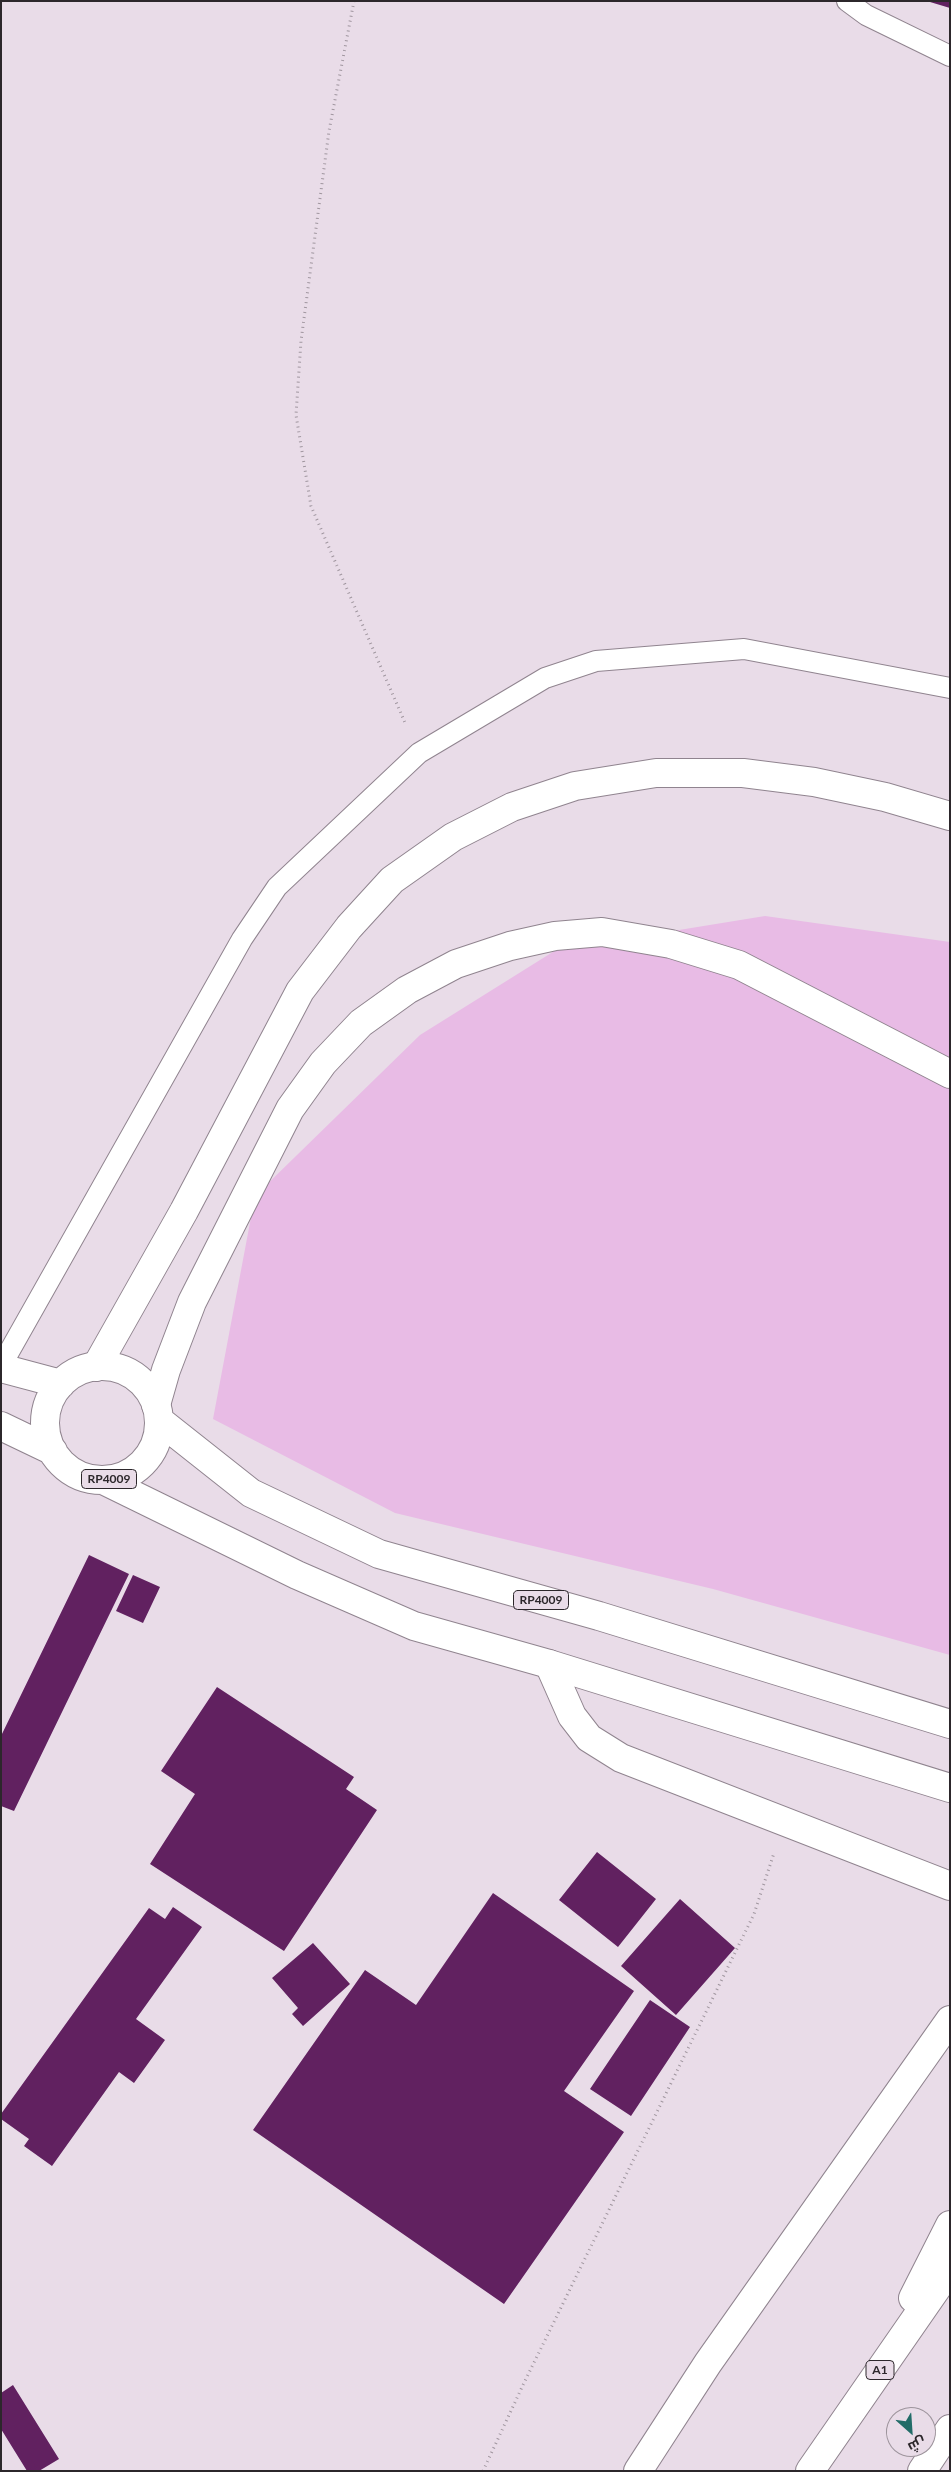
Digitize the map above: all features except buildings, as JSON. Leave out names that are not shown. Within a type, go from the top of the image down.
[{"type":"main road","points":[[96,1367],[184,1211],[300,991],[349,927],[392,880],[453,836],[512,807],[575,786],[656,773],[743,773],[814,782],[885,797],[950,816]]},
{"type":"main road","points":[[158,1413],[166,1370],[192,1302],[290,1109],[323,1063],[361,1023],[407,990],[456,964],[510,946],[564,936],[602,932],[671,944],[739,965],[950,1074]]},
{"type":"main road","points":[[1,1367],[61,1384]]},
{"type":"main road","name":"RP4009","points":[[96,1367],[115,1368],[133,1375],[147,1388],[158,1413],[158,1439],[149,1456],[137,1469],[121,1478],[103,1480],[87,1478],[74,1472],[62,1464],[53,1451],[46,1434],[46,1416],[50,1399],[61,1384],[76,1372],[96,1367]]},
{"type":"main road","name":"RP4009","points":[[158,1413],[252,1493],[379,1554],[600,1616],[950,1724]]},
{"type":"main road","name":"RP4009","points":[[1,1426],[53,1451]]},
{"type":"main road","name":"RP4009","points":[[103,1480],[297,1575],[414,1626],[549,1664],[950,1788]]},
{"type":"main road","points":[[549,1664],[572,1716],[589,1738],[621,1758],[950,1886]]},
{"type":"main road","points":[[638,2471],[708,2363],[950,2020]]},
{"type":"main road","points":[[875,2377],[950,2225]]},
{"type":"main road","name":"A1","points":[[810,2471],[950,2269]]},
{"type":"main road","points":[[922,2471],[950,2429]]},
{"type":"lane","points":[[847,1],[866,15],[950,56]]},
{"type":"lane","points":[[1,1367],[242,939],[277,887],[419,754],[546,678],[596,661],[744,649],[950,688]]},
{"type":"path","points":[[354,1],[327,141],[301,341],[296,416],[311,506],[419,754]]},
{"type":"path","points":[[483,2471],[527,2376],[754,1914],[784,1821]]},
{"type":"shaded area","points":[[765,916],[950,942],[950,1655],[713,1589],[395,1513],[213,1419],[255,1196],[420,1035],[556,950]]}]
